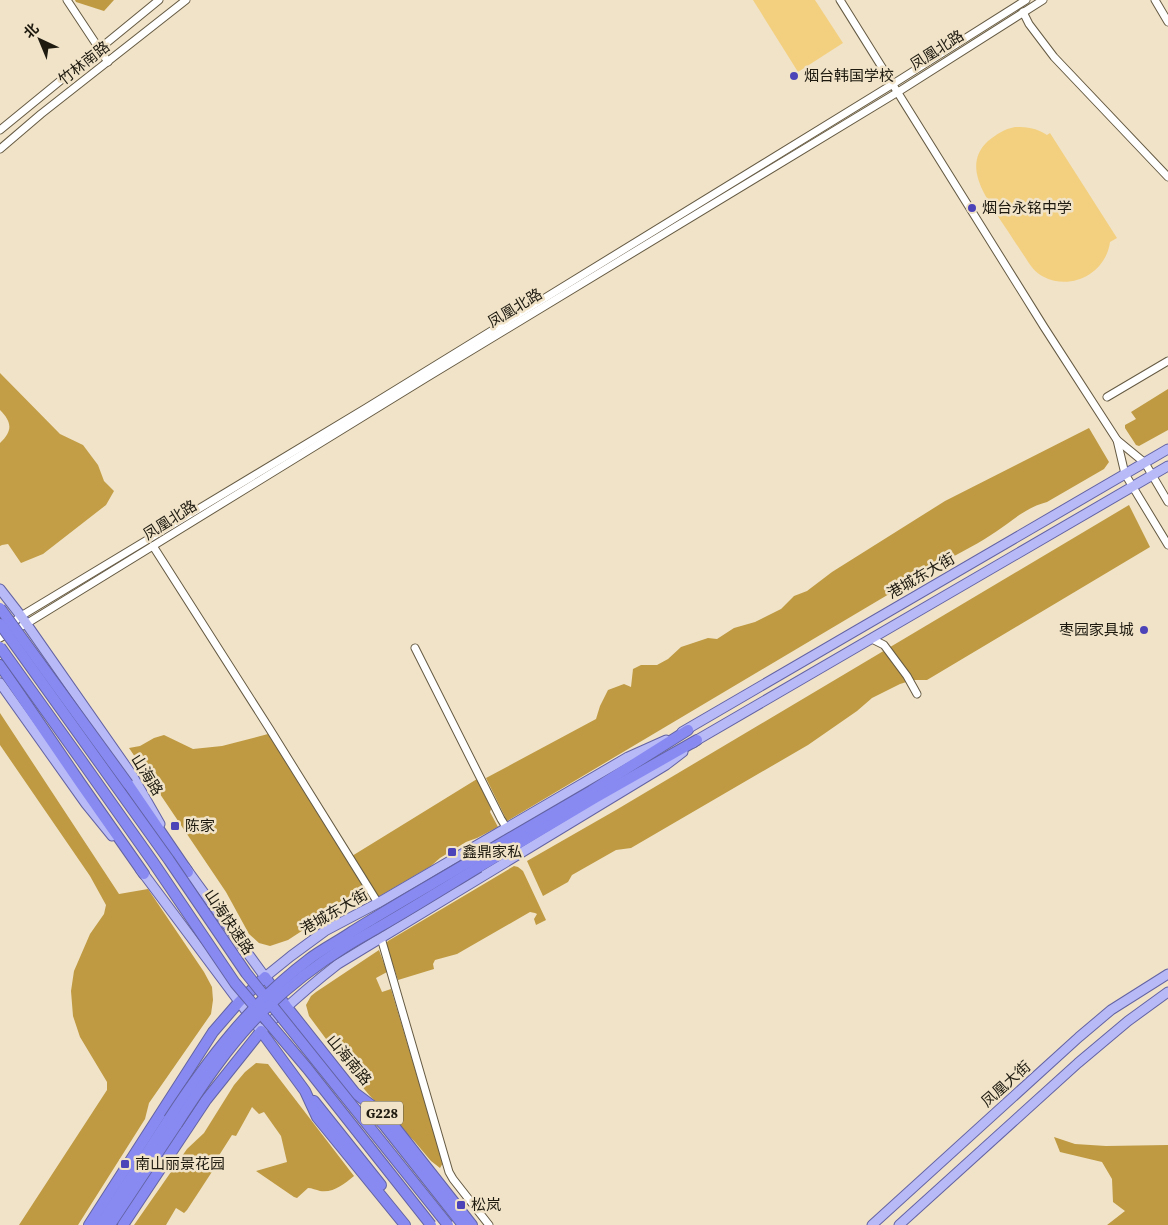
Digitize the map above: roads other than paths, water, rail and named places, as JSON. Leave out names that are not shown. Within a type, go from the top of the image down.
[{"type":"highway","points":[[0,608],[128,784],[188,872]]},
{"type":"highway","name":"山海快速路","points":[[0,624],[169,860],[246,973],[448,1225]]},
{"type":"highway","name":"山海快速路","points":[[0,647],[153,862],[235,983],[307,1068],[431,1225]]},
{"type":"highway","points":[[0,665],[144,874]]},
{"type":"highway","name":"港城东大街","points":[[476,863],[688,730]]},
{"type":"highway","name":"港城东大街","points":[[110,1225],[212,1057],[243,1020],[283,980],[310,958],[365,924],[697,740]]},
{"type":"highway","name":"港城东大街","points":[[88,1225],[213,1032],[239,1002],[265,977]]},
{"type":"highway","name":"山海南路","points":[[265,977],[355,1093],[387,1117],[472,1225]]},
{"type":"highway","name":"港城东大街","points":[[123,1225],[206,1100],[261,1031]]},
{"type":"highway","points":[[261,1031],[305,1091],[413,1225]]},
{"type":"highway","points":[[305,1091],[317,1117],[405,1225]]},
{"type":"highway","points":[[355,1093],[384,1125],[462,1225]]},
{"type":"highway","name":"港城东大街","points":[[100,1225],[173,1122]]},
{"type":"main road","name":"港城东大街","points":[[265,977],[325,931],[378,903],[628,757],[688,730],[1168,449]]},
{"type":"main road","name":"港城东大街","points":[[261,1031],[286,1006],[338,964],[666,765],[697,740],[1168,466]]},
{"type":"main road","name":"山海路","points":[[0,589],[24,620],[132,775],[188,872],[265,977]]},
{"type":"main road","points":[[0,683],[86,804],[144,874],[261,1031]]},
{"type":"main road","name":"凤凰大街","points":[[872,1225],[1079,1037],[1112,1010],[1168,974]]},
{"type":"main road","points":[[899,1225],[1078,1063],[1128,1020],[1168,992]]},
{"type":"street","points":[[67,0],[108,62]]},
{"type":"street","name":"竹林南路","points":[[0,130],[159,0]]},
{"type":"street","name":"竹林南路","points":[[0,149],[41,114],[186,0]]},
{"type":"street","points":[[840,0],[1044,327],[1117,440],[1145,463],[1168,502]]},
{"type":"street","name":"凤凰北路","points":[[0,638],[24,620],[1026,0]]},
{"type":"street","name":"凤凰北路","points":[[0,632],[153,546],[434,373],[898,92],[1043,0]]},
{"type":"street","points":[[1155,0],[1168,22]]},
{"type":"street","points":[[1022,12],[1054,57],[1168,177]]},
{"type":"street","points":[[1107,398],[1168,360]]},
{"type":"street","points":[[1117,440],[1125,474],[1168,545]]},
{"type":"street","points":[[153,546],[378,903]]},
{"type":"street","points":[[872,639],[884,645],[907,676],[917,694]]},
{"type":"street","points":[[414,648],[506,827]]},
{"type":"street","points":[[381,938],[449,1172],[489,1225]]},
{"type":"place","name":"烟台韩国学校","points":[[794,76]]},
{"type":"place","name":"烟台永铭中学","points":[[972,208]]},
{"type":"place","name":"枣园家具城","points":[[1144,630]]},
{"type":"place","name":"陈家","points":[[175,826]]},
{"type":"place","name":"鑫鼎家私","points":[[452,852]]},
{"type":"place","name":"南山丽景花园","points":[[125,1164]]},
{"type":"place","name":"松岚","points":[[461,1205]]}]
